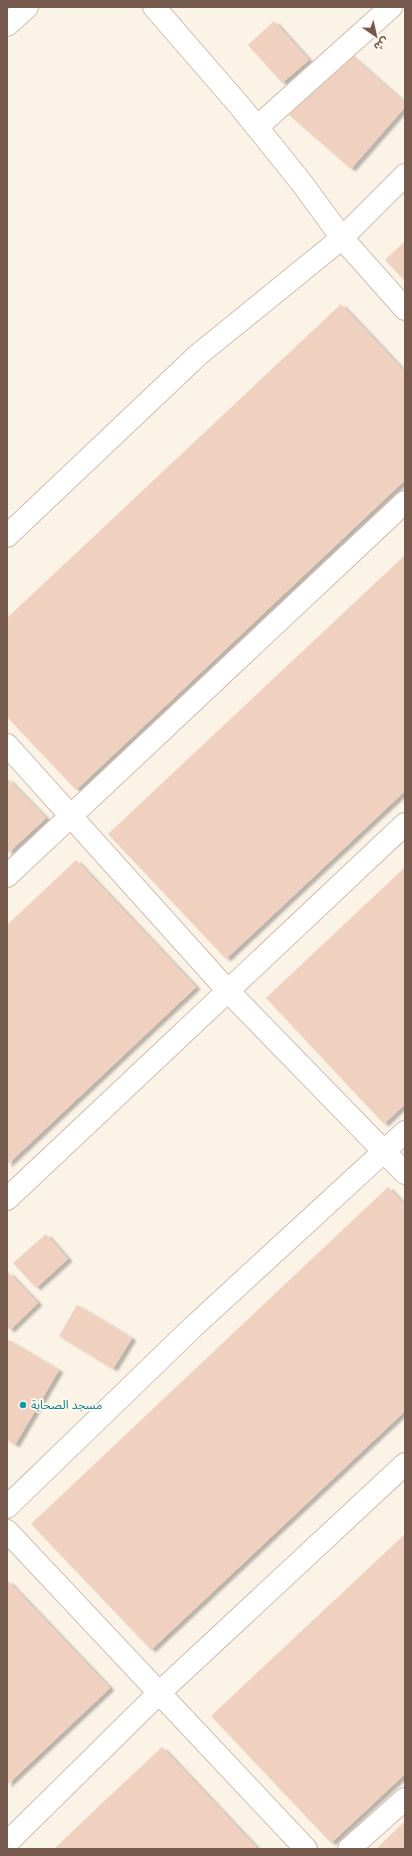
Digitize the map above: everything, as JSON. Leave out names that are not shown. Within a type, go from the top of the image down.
[{"type":"street","points":[[7,25],[27,7]]},
{"type":"street","points":[[154,7],[257,127],[301,182],[342,238],[405,309]]},
{"type":"street","points":[[257,127],[391,7]]},
{"type":"street","points":[[7,536],[198,355],[342,238],[405,176]]},
{"type":"street","points":[[7,876],[70,815],[405,502]]},
{"type":"street","points":[[7,745],[228,991],[405,1173]]},
{"type":"street","points":[[7,1199],[405,824]]},
{"type":"street","points":[[7,1507],[193,1327],[405,1132]]},
{"type":"street","points":[[7,1843],[158,1694],[405,1464]]},
{"type":"street","points":[[7,1531],[158,1694],[306,1849]]},
{"type":"street","points":[[349,1849],[405,1799]]},
{"type":"building","points":[[274,21],[309,60],[282,83],[248,45]]},
{"type":"building","points":[[346,51],[405,103],[405,107],[351,169],[289,115]]},
{"type":"building","points":[[405,241],[405,281],[385,260]]},
{"type":"building","points":[[341,304],[405,372],[405,480],[76,790],[7,717],[7,618]]},
{"type":"building","points":[[405,555],[405,791],[226,959],[108,834]]},
{"type":"building","points":[[7,778],[46,818],[7,854]]},
{"type":"building","points":[[76,860],[196,987],[7,1165],[7,925]]},
{"type":"building","points":[[405,867],[405,1104],[384,1124],[266,998]]},
{"type":"building","points":[[388,1187],[405,1205],[405,1411],[151,1650],[31,1524]]},
{"type":"building","points":[[46,1234],[68,1259],[36,1288],[13,1263]]},
{"type":"building","points":[[8,1272],[38,1303],[10,1330],[7,1327]]},
{"type":"building","points":[[77,1305],[132,1338],[113,1369],[59,1336]]},
{"type":"building","name":"مسجد الصحابة","points":[[7,1339],[59,1370],[15,1445],[7,1440]]},
{"type":"building","points":[[405,1534],[405,1774],[331,1843],[211,1716]]},
{"type":"building","points":[[7,1580],[110,1688],[7,1785]]},
{"type":"building","points":[[162,1747],[258,1849],[54,1849],[99,1806]]},
{"type":"building","points":[[405,1821],[405,1849],[376,1849]]},
{"type":"place","name":"مسجد الصحابة","points":[[23,1405]]}]
